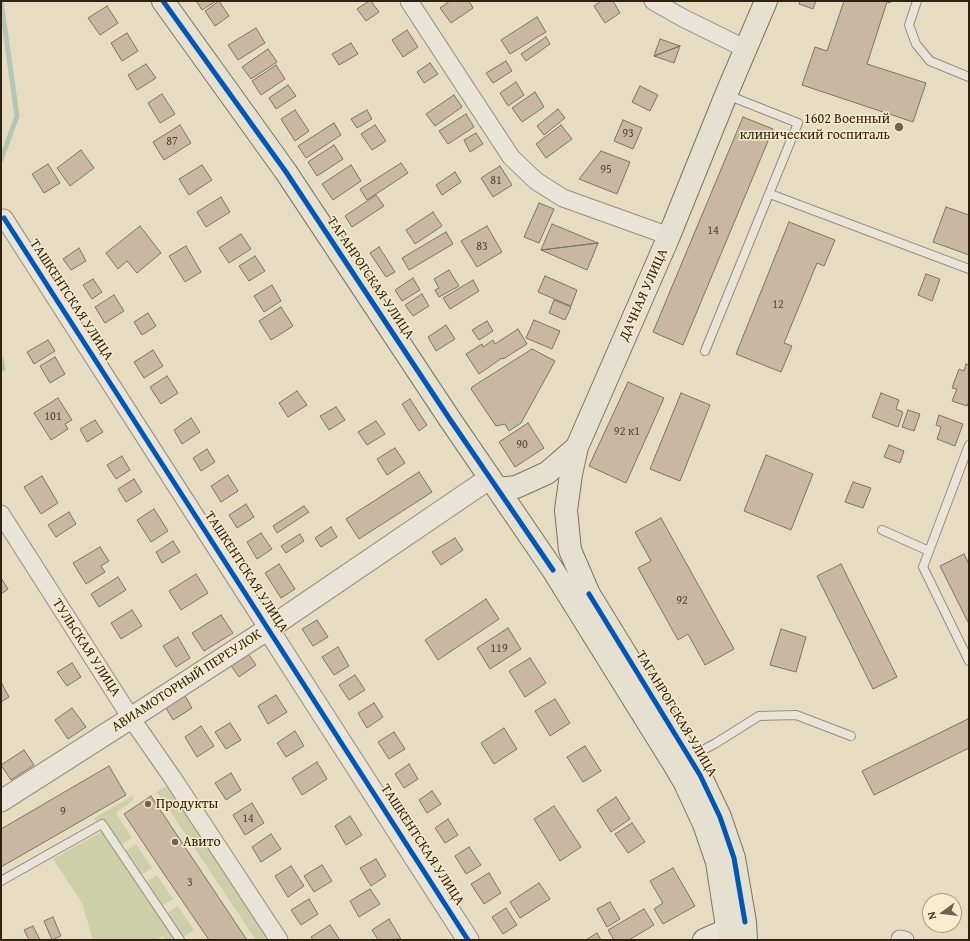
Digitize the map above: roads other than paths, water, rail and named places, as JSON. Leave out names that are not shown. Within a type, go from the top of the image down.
[{"type":"main road","name":"ТАГАНРОГСКАЯ УЛИЦА","points":[[163,1],[286,172],[449,418],[553,570],[685,783],[704,824],[717,862],[737,933]]},
{"type":"main road","name":"ДАЧНАЯ УЛИЦА","points":[[589,594],[570,550],[566,510],[571,474],[577,447],[670,236],[726,95],[766,1]]},
{"type":"main road","points":[[494,483],[516,487],[547,473],[577,447]]},
{"type":"main road","name":"ТАГАНРОГСКАЯ УЛИЦА","points":[[589,594],[700,775],[720,817],[734,858],[737,933]]},
{"type":"main road","points":[[704,940],[737,933]]},
{"type":"street","points":[[409,1],[511,157],[536,181],[563,198],[670,236]]},
{"type":"street","points":[[653,1],[746,49]]},
{"type":"street","name":"ТАШКЕНТСКАЯ УЛИЦА","points":[[4,218],[468,940]]},
{"type":"street","name":"АВИАМОТОРНЫЙ ПЕРЕУЛОК","points":[[3,796],[131,718],[494,483]]},
{"type":"street","name":"ТУЛЬСКАЯ УЛИЦА","points":[[1,514],[131,718],[172,777],[279,940]]},
{"type":"lane","points":[[917,1],[909,25],[916,44],[930,61],[969,77]]},
{"type":"lane","points":[[706,351],[798,122],[726,95]]},
{"type":"lane","points":[[770,194],[969,269]]},
{"type":"lane","points":[[969,445],[967,458],[923,567],[969,661]]},
{"type":"lane","points":[[882,530],[929,551]]},
{"type":"lane","points":[[689,757],[716,743],[759,716],[796,715],[851,736]]},
{"type":"lane","points":[[1,882],[102,824],[180,940]]},
{"type":"waterway","points":[[1,1],[17,116],[1,160]]},
{"type":"waterway","points":[[1,359],[3,369]]},
{"type":"place","name":"1602 Военный клинический госпиталь","points":[[899,127]]},
{"type":"place","name":"Продукты","points":[[148,804]]},
{"type":"place","name":"Авито","points":[[175,842]]}]
